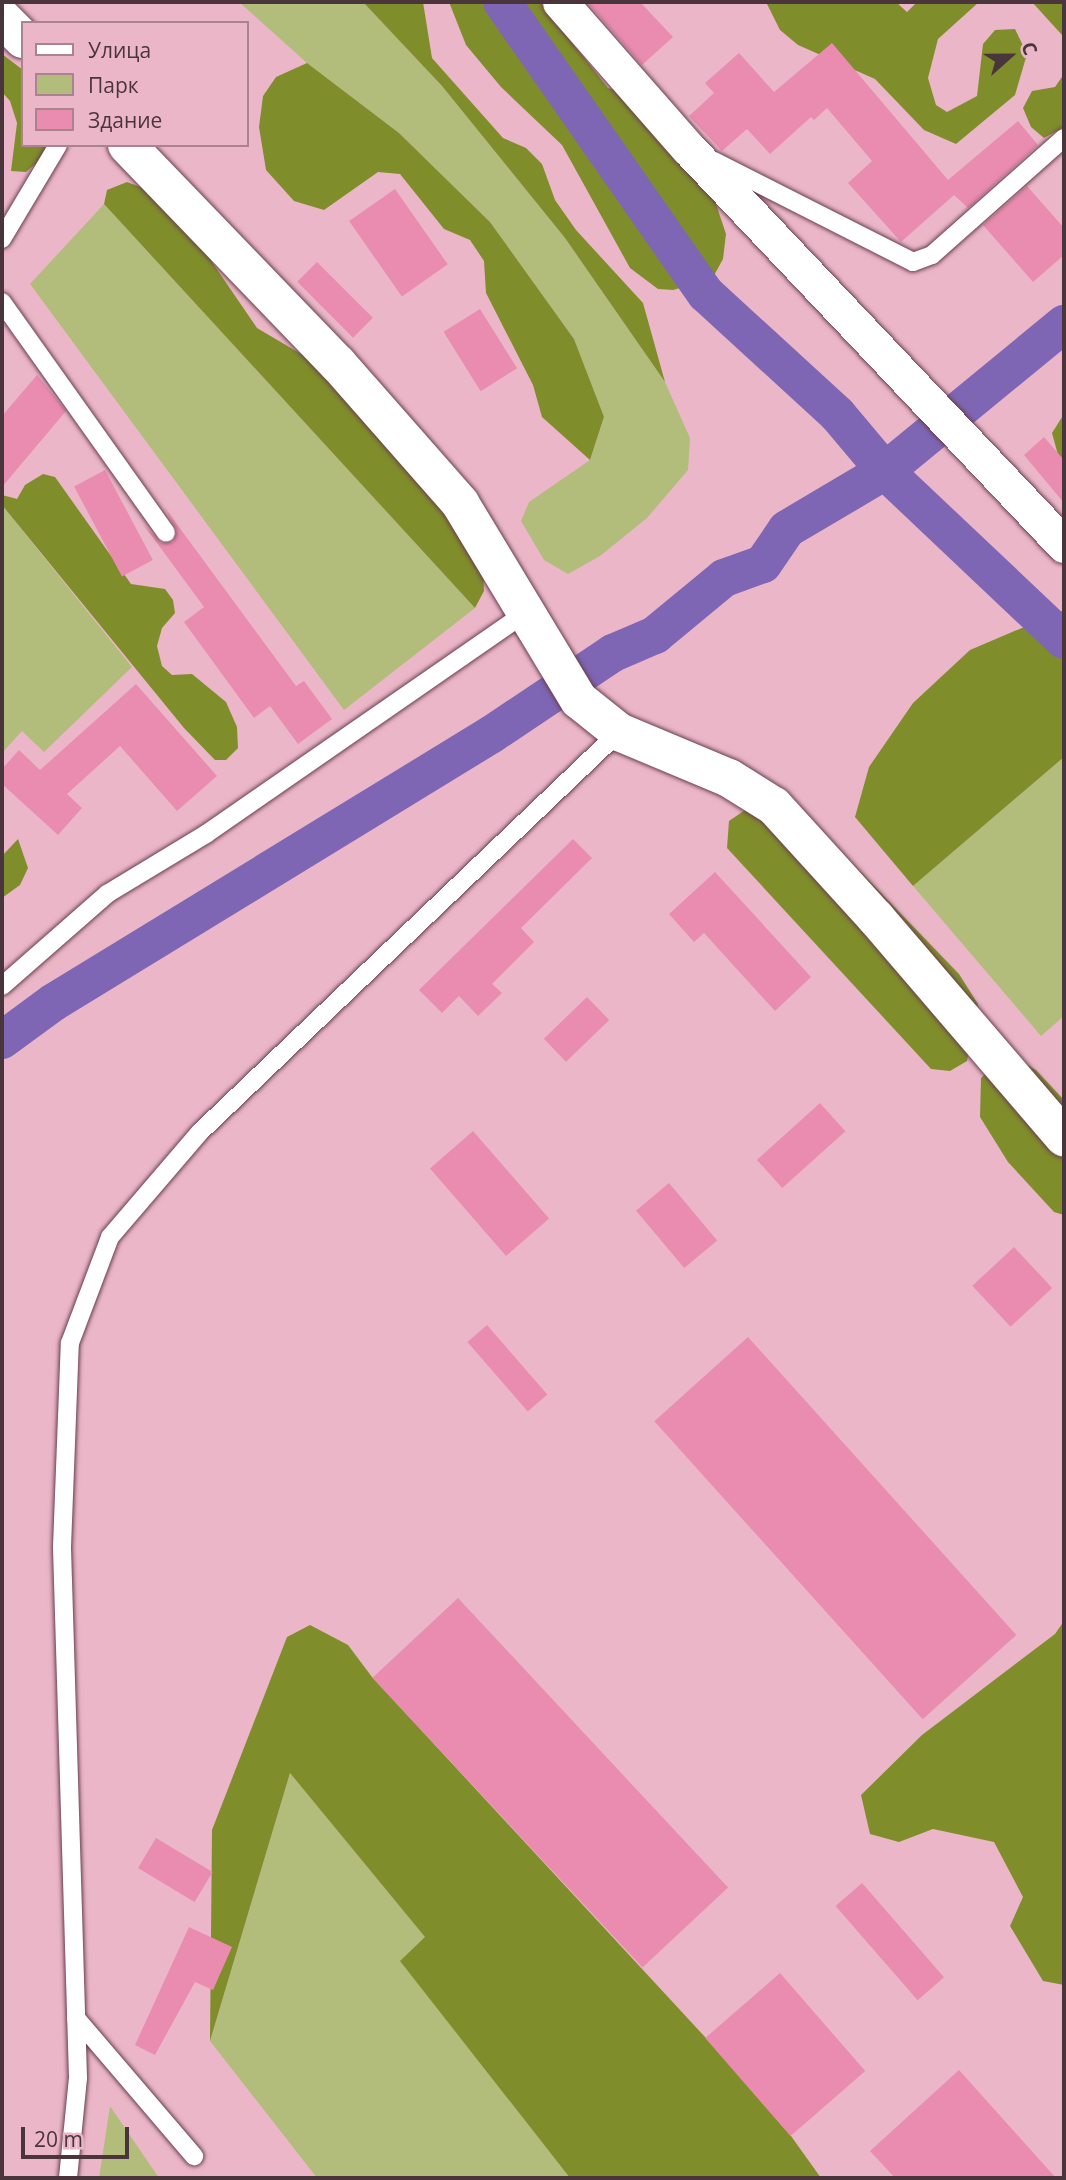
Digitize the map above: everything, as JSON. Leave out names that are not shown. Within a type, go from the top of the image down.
[{"type":"street","points":[[560,2],[688,148],[1064,545]]},
{"type":"street","points":[[2,18],[21,37]]},
{"type":"street","points":[[129,147],[338,364],[460,503],[551,660],[579,700],[619,732],[729,778],[774,806],[876,918],[1064,1137]]},
{"type":"lane","points":[[688,148],[913,262],[932,255],[1064,138]]},
{"type":"lane","points":[[2,239],[57,147]]},
{"type":"lane","points":[[2,302],[166,533]]},
{"type":"lane","points":[[2,986],[107,894],[206,834],[524,614]]},
{"type":"lane","points":[[68,2178],[78,2078],[61,1548],[69,1343],[110,1237],[201,1132],[619,732]]},
{"type":"lane","points":[[76,2018],[194,2156]]},
{"type":"green space","points":[[239,2],[363,2],[442,86],[565,238],[665,382],[690,438],[688,470],[647,518],[600,556],[568,574],[544,560],[521,521],[529,502],[590,460],[604,418],[574,339],[490,222],[399,133],[307,63]]},
{"type":"green space","points":[[363,2],[423,2],[432,58],[503,138],[526,148],[542,164],[555,200],[576,230],[643,303],[665,382],[565,238],[442,86]]},
{"type":"green space","points":[[449,2],[540,2],[608,88],[629,93],[712,192],[726,234],[723,259],[712,279],[673,290],[658,289],[630,268],[562,145],[501,87],[466,45]]},
{"type":"green space","points":[[766,2],[896,2],[907,12],[917,2],[979,2],[938,39],[928,78],[936,105],[947,112],[977,96],[983,44],[995,30],[1015,29],[1027,54],[1015,95],[956,144],[924,130],[875,79],[798,45],[780,30]]},
{"type":"green space","points":[[1032,2],[1064,2],[1064,42],[1062,35]]},
{"type":"green space","points":[[2,54],[21,68],[21,147],[56,147],[26,172],[11,171],[17,123],[10,101],[2,92]]},
{"type":"green space","points":[[307,63],[399,133],[490,222],[574,339],[604,417],[590,460],[542,417],[533,385],[486,293],[484,261],[470,240],[444,229],[400,174],[378,172],[324,210],[294,201],[266,170],[259,127],[263,96],[276,77]]},
{"type":"green space","points":[[1064,74],[1064,127],[1044,138],[1031,127],[1023,108],[1032,91],[1055,87]]},
{"type":"green space","points":[[127,182],[143,188],[188,227],[257,328],[318,364],[409,459],[483,567],[484,591],[475,608],[104,204],[107,190]]},
{"type":"green space","points":[[104,204],[475,608],[344,710],[30,284]]},
{"type":"green space","points":[[1064,414],[1064,477],[1052,433]]},
{"type":"green space","points":[[43,474],[55,477],[131,584],[165,589],[173,600],[175,613],[162,628],[157,646],[162,666],[172,675],[192,674],[226,702],[237,727],[238,748],[226,760],[215,760],[184,728],[2,505],[2,495],[17,499],[25,485]]},
{"type":"green space","points":[[2,505],[132,667],[44,752],[22,731],[2,753]]},
{"type":"green space","points":[[1064,610],[1064,757],[913,886],[855,817],[869,767],[913,703],[970,650]]},
{"type":"green space","points":[[1064,757],[1064,1016],[1041,1036],[913,886]]},
{"type":"green space","points":[[795,804],[959,974],[978,1004],[967,1061],[950,1071],[931,1069],[727,848],[729,821],[748,808]]},
{"type":"green space","points":[[18,839],[28,868],[20,885],[2,898],[2,856]]},
{"type":"green space","points":[[1021,1061],[1036,1070],[1064,1100],[1064,1215],[1054,1212],[1008,1162],[980,1117],[981,1078],[997,1063]]},
{"type":"green space","points":[[1064,1621],[1064,1985],[1043,1981],[1010,1926],[1023,1897],[994,1842],[933,1829],[899,1842],[870,1834],[861,1795],[922,1735],[1055,1634]]},
{"type":"green space","points":[[310,1625],[348,1645],[372,1677],[705,2037],[791,2136],[821,2178],[570,2178],[400,1961],[425,1937],[290,1773],[210,2041],[212,1830],[287,1637]]},
{"type":"green space","points":[[290,1773],[426,1938],[401,1961],[570,2178],[317,2178],[210,2041]]},
{"type":"green space","points":[[110,2106],[159,2178],[99,2178]]},
{"type":"building","points":[[587,2],[640,2],[673,37],[642,65]]},
{"type":"building","points":[[832,43],[948,180],[1018,121],[1038,145],[968,208],[954,195],[901,242],[848,183],[872,161],[827,108],[814,120],[811,117],[770,154],[747,129],[722,151],[689,116],[714,93],[705,83],[739,53],[774,92]]},
{"type":"building","points":[[1027,186],[1064,228],[1064,255],[1033,282],[983,225]]},
{"type":"building","points":[[395,189],[448,264],[402,296],[349,221]]},
{"type":"building","points":[[317,262],[373,318],[353,338],[297,282]]},
{"type":"building","points":[[480,309],[517,368],[481,391],[444,332]]},
{"type":"building","points":[[37,375],[66,411],[2,487],[2,416]]},
{"type":"building","points":[[1044,437],[1064,460],[1064,503],[1024,455]]},
{"type":"building","points":[[105,470],[153,560],[122,576],[74,486]]},
{"type":"building","points":[[165,508],[296,686],[304,681],[332,719],[298,744],[270,706],[254,718],[184,622],[204,607],[143,524],[161,543],[173,542],[177,531]]},
{"type":"building","points":[[136,684],[217,776],[177,811],[120,746],[67,794],[82,808],[58,835],[2,784],[2,769],[19,750],[40,770]]},
{"type":"building","points":[[573,839],[592,858],[521,928],[534,942],[492,984],[502,993],[478,1016],[459,996],[442,1013],[419,990]]},
{"type":"building","points":[[715,872],[811,977],[775,1011],[704,933],[694,942],[669,914]]},
{"type":"building","points":[[587,997],[609,1020],[566,1062],[544,1039]]},
{"type":"building","points":[[820,1103],[845,1131],[782,1188],[757,1160]]},
{"type":"building","points":[[473,1131],[549,1219],[506,1256],[430,1168]]},
{"type":"building","points":[[669,1183],[717,1240],[684,1268],[636,1211]]},
{"type":"building","points":[[1014,1247],[1052,1288],[1011,1327],[972,1286]]},
{"type":"building","points":[[487,1325],[547,1394],[528,1411],[467,1342]]},
{"type":"building","points":[[748,1337],[1016,1635],[923,1719],[654,1421]]},
{"type":"building","points":[[458,1598],[728,1888],[643,1967],[372,1678]]},
{"type":"building","points":[[156,1838],[213,1872],[195,1902],[138,1868]]},
{"type":"building","points":[[862,1883],[944,1977],[918,2000],[836,1906]]},
{"type":"building","points":[[189,1927],[232,1947],[213,1990],[195,1982],[155,2055],[135,2045]]},
{"type":"building","points":[[780,1973],[865,2071],[791,2136],[705,2038]]},
{"type":"building","points":[[959,2070],[1056,2178],[895,2178],[870,2151]]},
{"type":"waterway","points":[[502,2],[706,294],[837,414],[885,471],[1064,640]]},
{"type":"waterway","points":[[2,1040],[54,1002],[492,734],[613,653],[655,635],[724,578],[763,564],[787,529],[885,471],[1064,324]]}]
